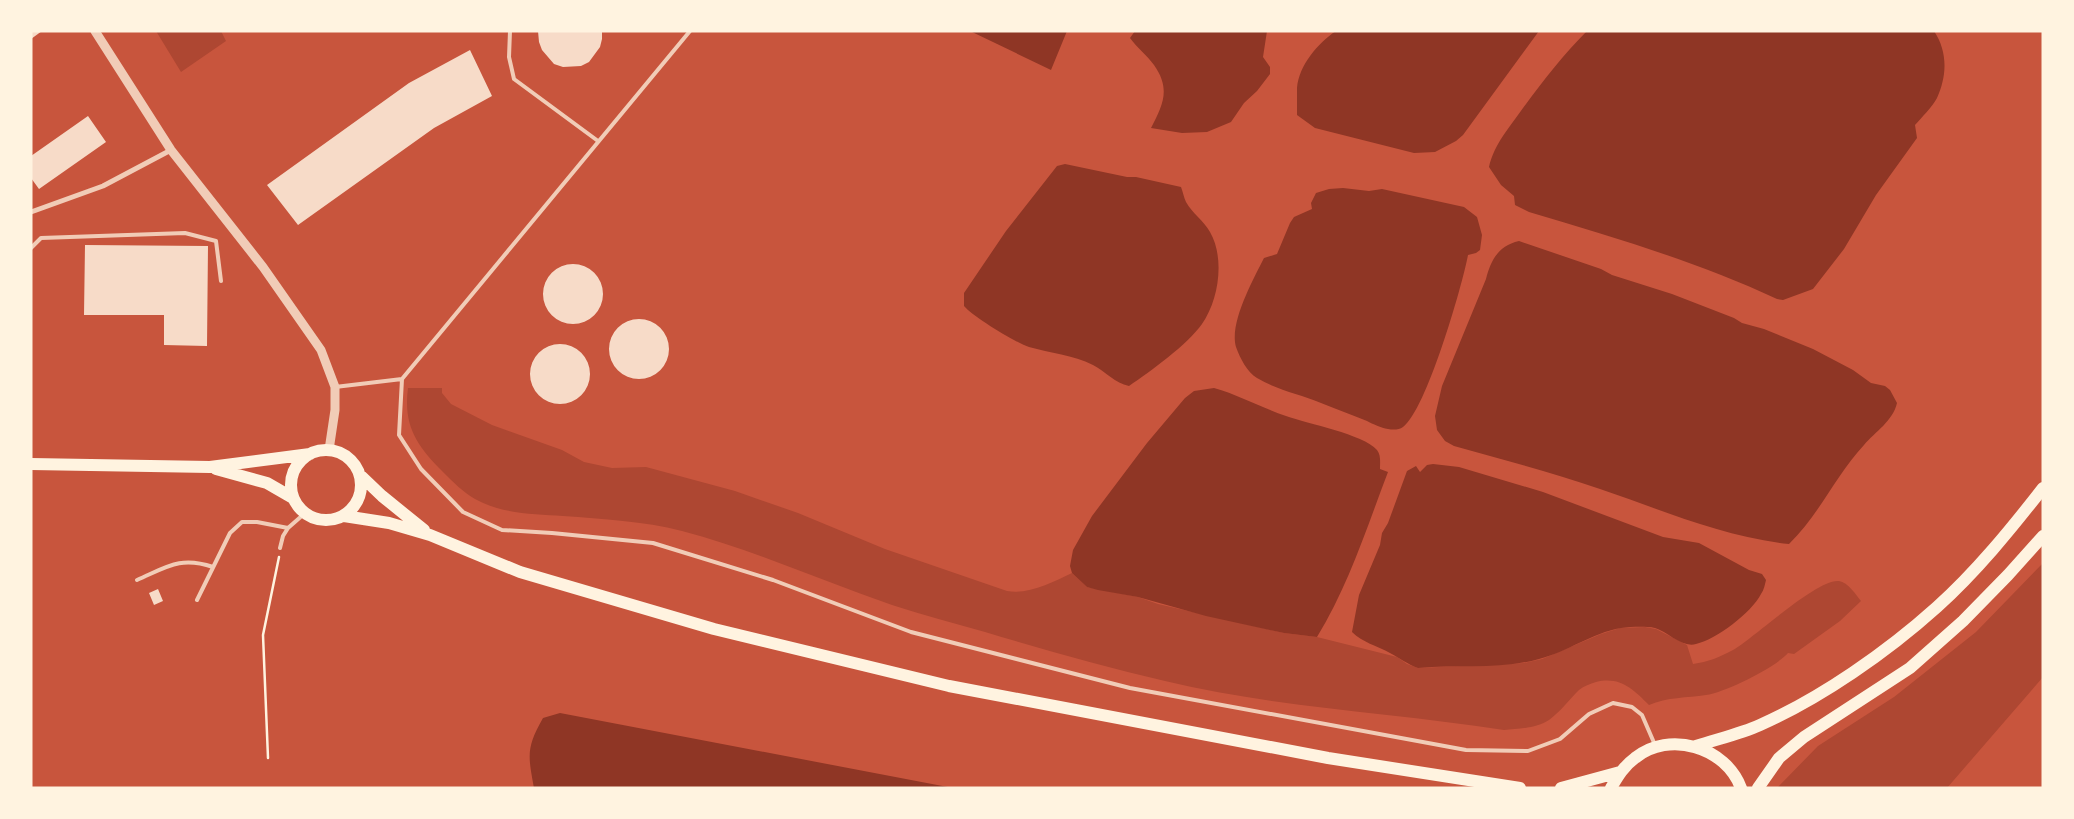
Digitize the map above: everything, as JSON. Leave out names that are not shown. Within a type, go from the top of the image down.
[{"type":"highway","points":[[31,464],[210,467],[329,450],[339,452],[348,458],[360,475],[382,496],[430,535]]},
{"type":"highway","points":[[292,498],[291,478],[295,468],[301,459],[310,454]]},
{"type":"highway","points":[[210,467],[266,483],[292,498],[304,514],[324,521],[344,516],[352,508],[358,498],[361,487],[360,475]]},
{"type":"highway","points":[[1696,746],[1760,725],[1837,683],[1891,644],[1938,607],[2005,536],[2043,488]]},
{"type":"highway","points":[[344,516],[389,523],[430,535],[520,572],[714,629],[949,686],[1328,758],[1520,788]]},
{"type":"highway","points":[[1758,788],[1779,758],[1804,737],[1910,668],[1970,614],[2043,536]]},
{"type":"highway","points":[[1612,788],[1620,772],[1636,756],[1656,747],[1676,744],[1696,746],[1714,755],[1729,768],[1741,788]]},
{"type":"highway","points":[[1561,788],[1620,772]]},
{"type":"street","points":[[95,31],[171,150],[263,267],[321,350],[335,387],[336,410],[329,450]]},
{"type":"street","points":[[31,212],[103,186],[171,150]]},
{"type":"lane","points":[[510,31],[509,57],[514,78],[598,141]]},
{"type":"lane","points":[[690,31],[402,379],[399,435],[421,469],[463,512],[502,530],[653,543],[773,580],[911,632],[1130,688],[1466,750],[1528,751],[1560,739],[1588,714],[1613,703],[1632,707],[1642,715],[1656,747]]},
{"type":"lane","points":[[31,248],[41,238],[185,233],[216,241],[222,280]]},
{"type":"lane","points":[[335,387],[402,379]]},
{"type":"lane","points":[[280,548],[283,536],[288,528],[304,514]]},
{"type":"lane","points":[[198,600],[230,532],[242,522],[257,522],[288,528]]},
{"type":"lane","points":[[137,580],[186,562],[196,562],[213,567]]},
{"type":"path","points":[[268,758],[263,635],[280,548]]},
{"type":"shaded area","points":[[156,31],[221,31],[226,41],[181,72]]},
{"type":"shaded area","points":[[970,31],[1067,31],[1051,70]]},
{"type":"shaded area","points":[[1135,31],[1267,31],[1263,57],[1270,67],[1270,74],[1257,91],[1244,103],[1231,122],[1207,132],[1182,133],[1151,128],[1162,104],[1164,89],[1154,65],[1130,38]]},
{"type":"shaded area","points":[[1336,31],[1539,31],[1463,135],[1435,152],[1414,153],[1315,128],[1297,115],[1297,88],[1301,71],[1316,48]]},
{"type":"shaded area","points":[[1587,31],[1934,31],[1942,47],[1945,64],[1943,81],[1937,98],[1915,125],[1917,138],[1876,195],[1844,249],[1813,289],[1783,300],[1686,262],[1529,212],[1515,205],[1514,196],[1501,185],[1489,167],[1491,159],[1508,129],[1538,88]]},
{"type":"shaded area","points":[[1065,164],[1181,187],[1186,202],[1210,232],[1215,242],[1219,266],[1218,279],[1213,303],[1208,314],[1202,324],[1178,349],[1129,386],[1119,382],[1093,365],[1069,356],[1029,347],[1005,335],[964,306],[964,293],[1006,231],[1057,166]]},
{"type":"shaded area","points":[[1343,188],[1369,191],[1382,189],[1464,207],[1477,217],[1482,235],[1480,250],[1468,255],[1459,293],[1442,347],[1422,398],[1412,416],[1403,427],[1398,429],[1380,427],[1265,382],[1253,375],[1247,368],[1236,347],[1236,326],[1239,314],[1248,290],[1264,258],[1277,254],[1290,223],[1294,217],[1312,209],[1311,203],[1316,193],[1329,189]]},
{"type":"shaded area","points":[[1519,241],[1601,269],[1612,275],[1672,294],[1734,318],[1742,323],[1764,329],[1813,349],[1853,370],[1871,383],[1885,386],[1890,390],[1897,403],[1895,409],[1888,421],[1854,457],[1809,521],[1789,544],[1740,535],[1693,522],[1564,477],[1454,446],[1445,441],[1437,430],[1435,416],[1442,386],[1493,260],[1506,246]]},
{"type":"shaded area","points":[[408,388],[442,388],[442,393],[451,404],[492,425],[562,450],[584,462],[612,468],[646,467],[735,491],[798,513],[885,549],[1007,591],[1015,592],[1032,589],[1049,584],[1072,573],[1087,587],[1138,597],[1158,604],[1284,633],[1317,637],[1397,657],[1407,664],[1418,668],[1524,663],[1542,659],[1620,628],[1645,627],[1656,629],[1687,645],[1693,664],[1714,659],[1733,650],[1802,598],[1829,583],[1839,581],[1846,584],[1861,601],[1840,621],[1794,654],[1788,653],[1762,672],[1726,689],[1706,695],[1670,699],[1649,705],[1626,685],[1612,681],[1596,682],[1579,690],[1549,720],[1527,728],[1504,730],[1249,698],[1120,670],[915,612],[866,596],[735,547],[682,531],[623,521],[529,514],[485,504],[454,483],[419,444],[410,424],[408,414]]},
{"type":"shaded area","points":[[1214,388],[1286,416],[1360,439],[1377,450],[1380,456],[1380,469],[1388,472],[1348,577],[1317,637],[1284,633],[1206,616],[1138,597],[1098,590],[1087,587],[1072,573],[1070,566],[1073,550],[1092,516],[1147,443],[1185,398],[1194,391]]},
{"type":"shaded area","points":[[1427,465],[1459,467],[1543,492],[1663,537],[1699,543],[1749,570],[1762,574],[1766,580],[1764,589],[1742,617],[1714,637],[1696,644],[1691,645],[1680,642],[1655,628],[1621,628],[1610,630],[1549,656],[1524,662],[1494,666],[1418,668],[1410,665],[1352,632],[1359,595],[1380,545],[1382,533],[1388,523],[1407,471],[1416,466],[1420,472]]},
{"type":"shaded area","points":[[2043,563],[2043,677],[1947,788],[1777,788],[1818,746],[1894,697],[1976,632]]},
{"type":"shaded area","points":[[560,713],[953,788],[534,788],[530,767],[531,745],[543,718]]},
{"type":"building","points":[[31,31],[42,31],[31,39]]},
{"type":"building","points":[[538,31],[602,31],[602,39],[600,47],[589,62],[581,66],[563,67],[554,64],[542,50]]},
{"type":"building","points":[[470,50],[492,96],[434,128],[298,225],[267,185],[409,83]]},
{"type":"building","points":[[88,116],[106,142],[39,189],[31,178],[31,156]]},
{"type":"building","points":[[85,245],[208,246],[207,346],[164,345],[164,315],[84,315]]},
{"type":"building","points":[[567,264],[579,264],[595,272],[601,282],[603,294],[601,306],[595,316],[579,324],[567,324],[551,316],[543,300],[543,288],[551,272]]},
{"type":"building","points":[[633,319],[645,319],[661,327],[667,337],[669,349],[667,361],[661,371],[645,379],[633,379],[617,371],[609,355],[609,343],[617,327]]},
{"type":"building","points":[[554,344],[566,344],[582,352],[588,362],[590,374],[588,386],[582,396],[566,404],[554,404],[538,396],[530,380],[530,368],[538,352]]},
{"type":"building","points":[[158,589],[163,601],[154,605],[149,593]]}]
